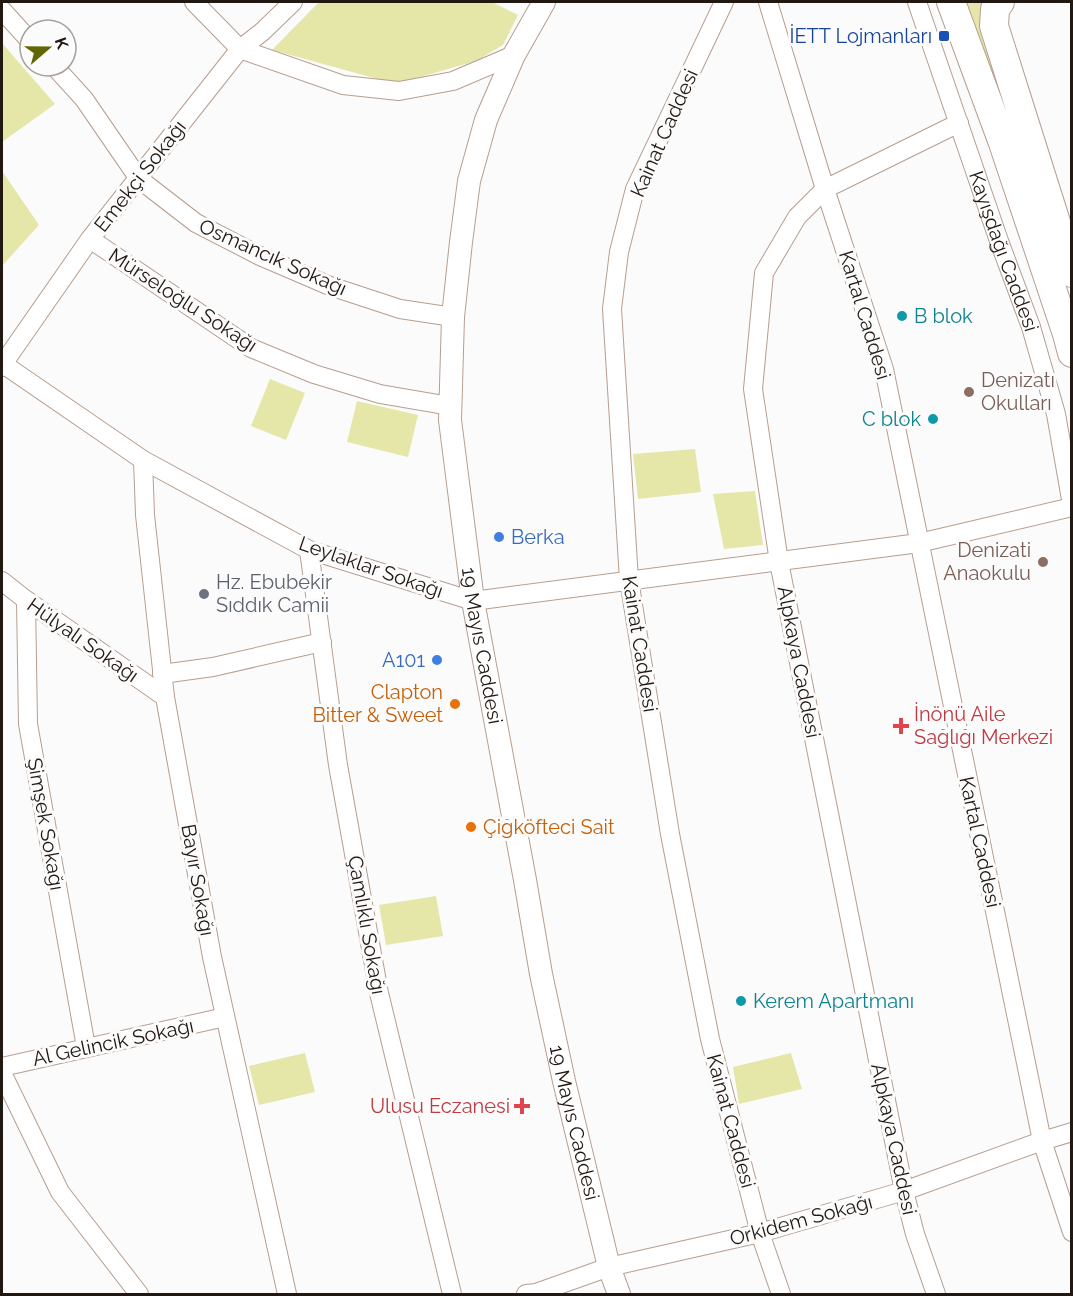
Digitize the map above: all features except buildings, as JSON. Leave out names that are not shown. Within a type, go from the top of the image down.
[{"type":"main road","name":"Kayışdağı Caddesi","points":[[951,2],[1003,143],[1067,334],[1071,353]]},
{"type":"main road","points":[[1000,2],[995,9],[994,26],[1071,273]]},
{"type":"street","points":[[194,2],[240,49],[343,85],[399,92],[453,81],[514,55]]},
{"type":"street","name":"Emekçi Sokağı","points":[[2,364],[90,239],[240,49],[294,2]]},
{"type":"street","name":"19 Mayıs Caddesi","points":[[544,2],[514,55],[486,120],[469,182],[453,318],[450,420],[473,601],[541,974],[609,1267],[620,1294]]},
{"type":"street","name":"Kainat Caddesi","points":[[724,2],[635,189],[619,252],[612,309],[629,580],[670,834],[710,1039],[760,1233],[781,1294]]},
{"type":"street","name":"Kartal Caddesi","points":[[768,2],[825,189],[884,369],[1042,1141],[1071,1232]]},
{"type":"street","name":"Kayışdağı Caddesi","points":[[917,2],[1031,327],[1056,414],[1071,506]]},
{"type":"street","points":[[2,10],[18,28]]},
{"type":"street","name":"Osmancık Sokağı","points":[[65,78],[84,99],[139,179],[196,223],[260,256],[330,286],[400,309],[453,318]]},
{"type":"street","name":"Alpkaya Caddesi","points":[[936,1294],[915,1234],[904,1191],[779,562],[753,389],[764,273],[797,218],[825,189],[959,123]]},
{"type":"street","name":"Mürseloğlu Sokağı","points":[[90,239],[251,348],[314,374],[380,394],[450,406]]},
{"type":"street","name":"Leylaklar Sokağı","points":[[2,364],[143,460],[309,550],[473,601],[919,543],[1071,506]]},
{"type":"street","name":"Bayır Sokağı","points":[[143,460],[145,515],[165,697],[210,946],[287,1294]]},
{"type":"street","name":"Çamlıklı Sokağı","points":[[309,550],[338,765],[379,993],[452,1294]]},
{"type":"street","name":"Hülyalı Sokağı","points":[[2,581],[165,697]]},
{"type":"street","name":"Şimşek Sokağı","points":[[26,600],[28,724],[86,1047]]},
{"type":"street","points":[[162,674],[213,667],[322,642]]},
{"type":"street","name":"Al Gelincik Sokağı","points":[[2,1067],[225,1017]]},
{"type":"street","points":[[2,1073],[60,1192],[139,1294]]},
{"type":"street","name":"Orkidem Sokağı","points":[[526,1294],[536,1293],[609,1267],[760,1233],[904,1191],[1071,1132]]},
{"type":"green space","points":[[319,2],[492,2],[518,15],[503,45],[476,61],[396,84],[272,50]]},
{"type":"green space","points":[[965,2],[991,2],[1042,212]]},
{"type":"green space","points":[[2,43],[18,61],[18,78],[32,78],[55,104],[2,142]]},
{"type":"green space","points":[[2,171],[39,225],[2,266]]},
{"type":"green space","points":[[270,379],[305,393],[286,440],[251,426]]},
{"type":"green space","points":[[357,401],[418,415],[408,457],[347,442]]},
{"type":"green space","points":[[695,449],[701,492],[638,499],[633,454]]},
{"type":"green space","points":[[755,491],[763,545],[724,549],[713,494]]},
{"type":"green space","points":[[436,896],[443,936],[386,945],[379,905]]},
{"type":"green space","points":[[305,1053],[315,1092],[259,1105],[249,1066]]},
{"type":"green space","points":[[791,1053],[802,1089],[739,1104],[733,1067]]},
{"type":"place","name":"İETT Lojmanları","points":[[944,36]]},
{"type":"place","name":"B blok","points":[[902,316]]},
{"type":"place","name":"Denizatı Okulları","points":[[969,392]]},
{"type":"place","name":"C blok","points":[[933,419]]},
{"type":"place","name":"Berka","points":[[499,537]]},
{"type":"place","name":"Denizati Anaokulu","points":[[1043,562]]},
{"type":"place","name":"Hz. Ebubekir Sıddık Camii","points":[[204,594]]},
{"type":"place","name":"A101","points":[[437,660]]},
{"type":"place","name":"Clapton Bitter & Sweet","points":[[455,704]]},
{"type":"place","name":"İnönü Aile Sağlığı Merkezi","points":[[901,726]]},
{"type":"place","name":"Çiğköfteci Sait","points":[[471,827]]},
{"type":"place","name":"Kerem Apartmanı","points":[[741,1001]]},
{"type":"place","name":"Ulusu Eczanesi","points":[[522,1106]]}]
